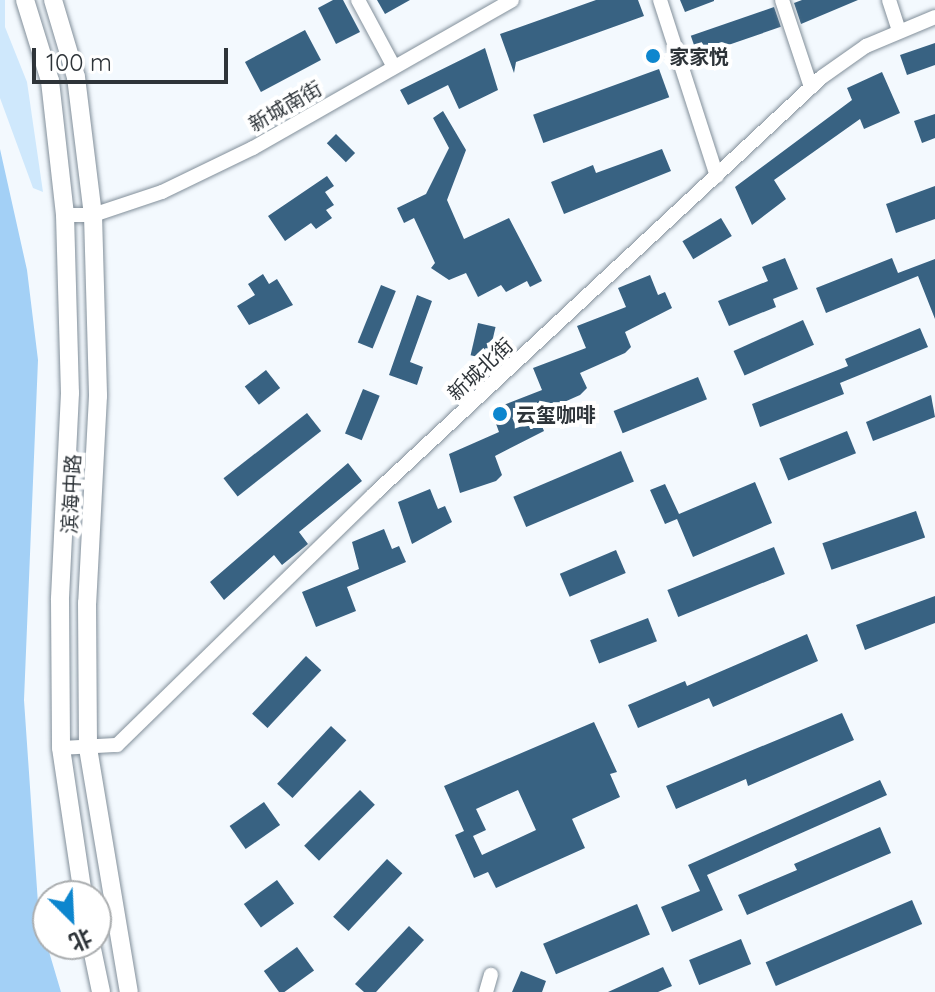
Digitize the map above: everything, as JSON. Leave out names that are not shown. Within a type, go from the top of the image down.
[{"type":"main road","name":"滨海中路","points":[[25,0],[50,81],[65,215],[70,393],[60,600],[61,748],[81,880]]},
{"type":"main road","name":"滨海中路","points":[[53,0],[76,77],[93,215],[98,396],[87,603],[88,748],[129,992]]},
{"type":"main road","points":[[94,960],[101,992]]},
{"type":"street","points":[[358,0],[394,67]]},
{"type":"street","name":"新城南街","points":[[65,215],[93,215],[162,192],[240,154],[512,0]]},
{"type":"street","points":[[660,0],[717,176]]},
{"type":"street","points":[[782,0],[811,87]]},
{"type":"street","points":[[889,0],[899,30]]},
{"type":"street","name":"新城北街","points":[[61,748],[117,745],[374,494],[811,87],[842,60],[899,30],[935,17]]},
{"type":"street","points":[[486,992],[491,975]]},
{"type":"shaded area","points":[[0,0],[5,0],[5,27],[27,82],[43,192],[33,188],[0,98]]},
{"type":"water","points":[[0,149],[27,270],[38,360],[24,700],[36,880],[32,880],[32,960],[51,960],[61,992],[0,992]]},
{"type":"building","points":[[333,0],[343,0],[360,32],[336,44],[318,8]]},
{"type":"building","points":[[377,0],[410,0],[385,14]]},
{"type":"building","points":[[596,0],[638,0],[644,16],[516,62],[514,73],[500,34]]},
{"type":"building","points":[[680,0],[714,0],[714,1],[685,12]]},
{"type":"building","points":[[802,0],[858,0],[801,24],[794,3]]},
{"type":"building","points":[[774,7],[781,27],[698,56],[691,36]]},
{"type":"building","points":[[305,30],[321,60],[261,92],[245,62]]},
{"type":"building","points":[[935,43],[935,65],[907,75],[900,55]]},
{"type":"building","points":[[485,48],[498,90],[459,109],[448,85],[408,105],[400,90]]},
{"type":"building","points":[[659,69],[669,97],[543,143],[533,115]]},
{"type":"building","points":[[882,72],[900,113],[864,129],[860,119],[774,180],[786,199],[752,225],[735,187],[852,100],[847,88]]},
{"type":"building","points":[[443,111],[466,150],[447,200],[464,239],[509,218],[542,281],[530,287],[527,281],[506,292],[501,285],[478,297],[466,273],[449,280],[431,268],[435,263],[414,218],[404,223],[397,208],[426,194],[449,148],[433,118]]},
{"type":"building","points":[[935,114],[935,138],[922,143],[914,121]]},
{"type":"building","points":[[336,134],[355,153],[346,162],[327,143]]},
{"type":"building","points":[[662,149],[671,171],[564,214],[551,182],[593,165],[596,173]]},
{"type":"building","points":[[327,176],[334,186],[325,192],[334,205],[326,210],[332,218],[316,229],[311,223],[285,241],[268,216]]},
{"type":"building","points":[[935,186],[935,219],[896,233],[886,204]]},
{"type":"building","points":[[721,218],[732,236],[693,259],[682,241]]},
{"type":"building","points":[[785,258],[798,289],[773,299],[776,307],[729,326],[718,301],[768,281],[762,267]]},
{"type":"building","points":[[892,258],[898,273],[935,259],[935,319],[918,276],[826,313],[816,288]]},
{"type":"building","points":[[263,274],[269,284],[277,279],[293,305],[249,325],[237,306],[255,295],[248,284]]},
{"type":"building","points":[[650,275],[658,295],[665,292],[672,308],[625,332],[631,347],[625,353],[580,373],[587,388],[580,395],[537,414],[544,431],[495,456],[502,475],[496,481],[460,493],[449,454],[499,432],[491,410],[542,390],[533,368],[586,348],[577,326],[626,307],[618,288]]},
{"type":"building","points":[[381,285],[396,291],[373,348],[358,342]]},
{"type":"building","points":[[417,295],[432,301],[410,362],[423,367],[417,385],[389,375]]},
{"type":"building","points":[[803,320],[814,345],[745,376],[734,351]]},
{"type":"building","points":[[478,323],[496,327],[488,359],[471,355]]},
{"type":"building","points":[[920,328],[928,347],[840,383],[844,394],[760,427],[752,404],[848,366],[845,359]]},
{"type":"building","points":[[266,370],[280,388],[259,405],[245,387]]},
{"type":"building","points":[[698,377],[707,399],[623,433],[614,411]]},
{"type":"building","points":[[363,389],[380,396],[362,440],[345,434]]},
{"type":"building","points":[[931,395],[935,417],[873,441],[866,422]]},
{"type":"building","points":[[307,413],[321,431],[238,496],[223,478]]},
{"type":"building","points":[[847,431],[856,453],[788,481],[779,458]]},
{"type":"building","points":[[621,451],[634,481],[526,527],[513,497]]},
{"type":"building","points":[[348,463],[362,481],[299,532],[308,544],[282,565],[274,555],[224,600],[210,582]]},
{"type":"building","points":[[755,482],[772,523],[693,557],[677,519],[665,524],[650,490],[665,484],[679,514]]},
{"type":"building","points":[[430,489],[438,509],[445,506],[452,522],[412,544],[398,502]]},
{"type":"building","points":[[916,511],[925,537],[832,570],[822,543]]},
{"type":"building","points":[[384,529],[392,549],[399,546],[406,562],[347,587],[356,611],[316,627],[302,592],[359,569],[352,542]]},
{"type":"building","points":[[774,547],[785,574],[678,617],[667,590]]},
{"type":"building","points":[[616,550],[626,573],[570,597],[560,574]]},
{"type":"building","points":[[935,596],[935,623],[865,650],[856,625]]},
{"type":"building","points":[[648,618],[657,641],[599,664],[590,640]]},
{"type":"building","points":[[807,634],[818,661],[713,707],[709,698],[638,728],[628,705],[685,681],[687,686]]},
{"type":"building","points":[[306,656],[321,670],[267,728],[252,714]]},
{"type":"building","points":[[842,713],[854,740],[748,786],[746,779],[676,809],[666,786]]},
{"type":"building","points":[[594,722],[617,772],[610,774],[620,797],[572,819],[585,848],[496,888],[488,872],[474,878],[455,835],[464,831],[444,786]],"holes":[[[518,790],[536,830],[482,855],[473,836],[486,830],[476,809]]]},
{"type":"building","points":[[331,726],[346,740],[292,798],[277,784]]},
{"type":"building","points":[[880,780],[887,795],[707,875],[723,910],[672,932],[661,907],[700,891],[688,865]]},
{"type":"building","points":[[360,790],[375,805],[319,861],[304,846]]},
{"type":"building","points":[[264,802],[280,825],[246,849],[230,826]]},
{"type":"building","points":[[880,827],[891,853],[747,915],[738,895],[797,870],[794,864]]},
{"type":"building","points":[[387,859],[402,873],[348,931],[333,917]]},
{"type":"building","points":[[277,880],[294,903],[261,928],[244,904]]},
{"type":"building","points":[[912,900],[922,924],[776,986],[766,962]]},
{"type":"building","points":[[637,904],[650,934],[556,974],[543,944]]},
{"type":"building","points":[[409,926],[424,940],[376,992],[364,992],[355,984]]},
{"type":"building","points":[[741,939],[751,964],[699,985],[689,960]]},
{"type":"building","points":[[297,947],[314,970],[284,992],[279,992],[264,971]]},
{"type":"building","points":[[663,967],[672,986],[658,992],[608,992]]},
{"type":"building","points":[[521,971],[546,981],[542,992],[512,992]]},
{"type":"place","name":"家家悦","points":[[653,56]]},
{"type":"place","name":"云玺咖啡","points":[[500,414]]}]
